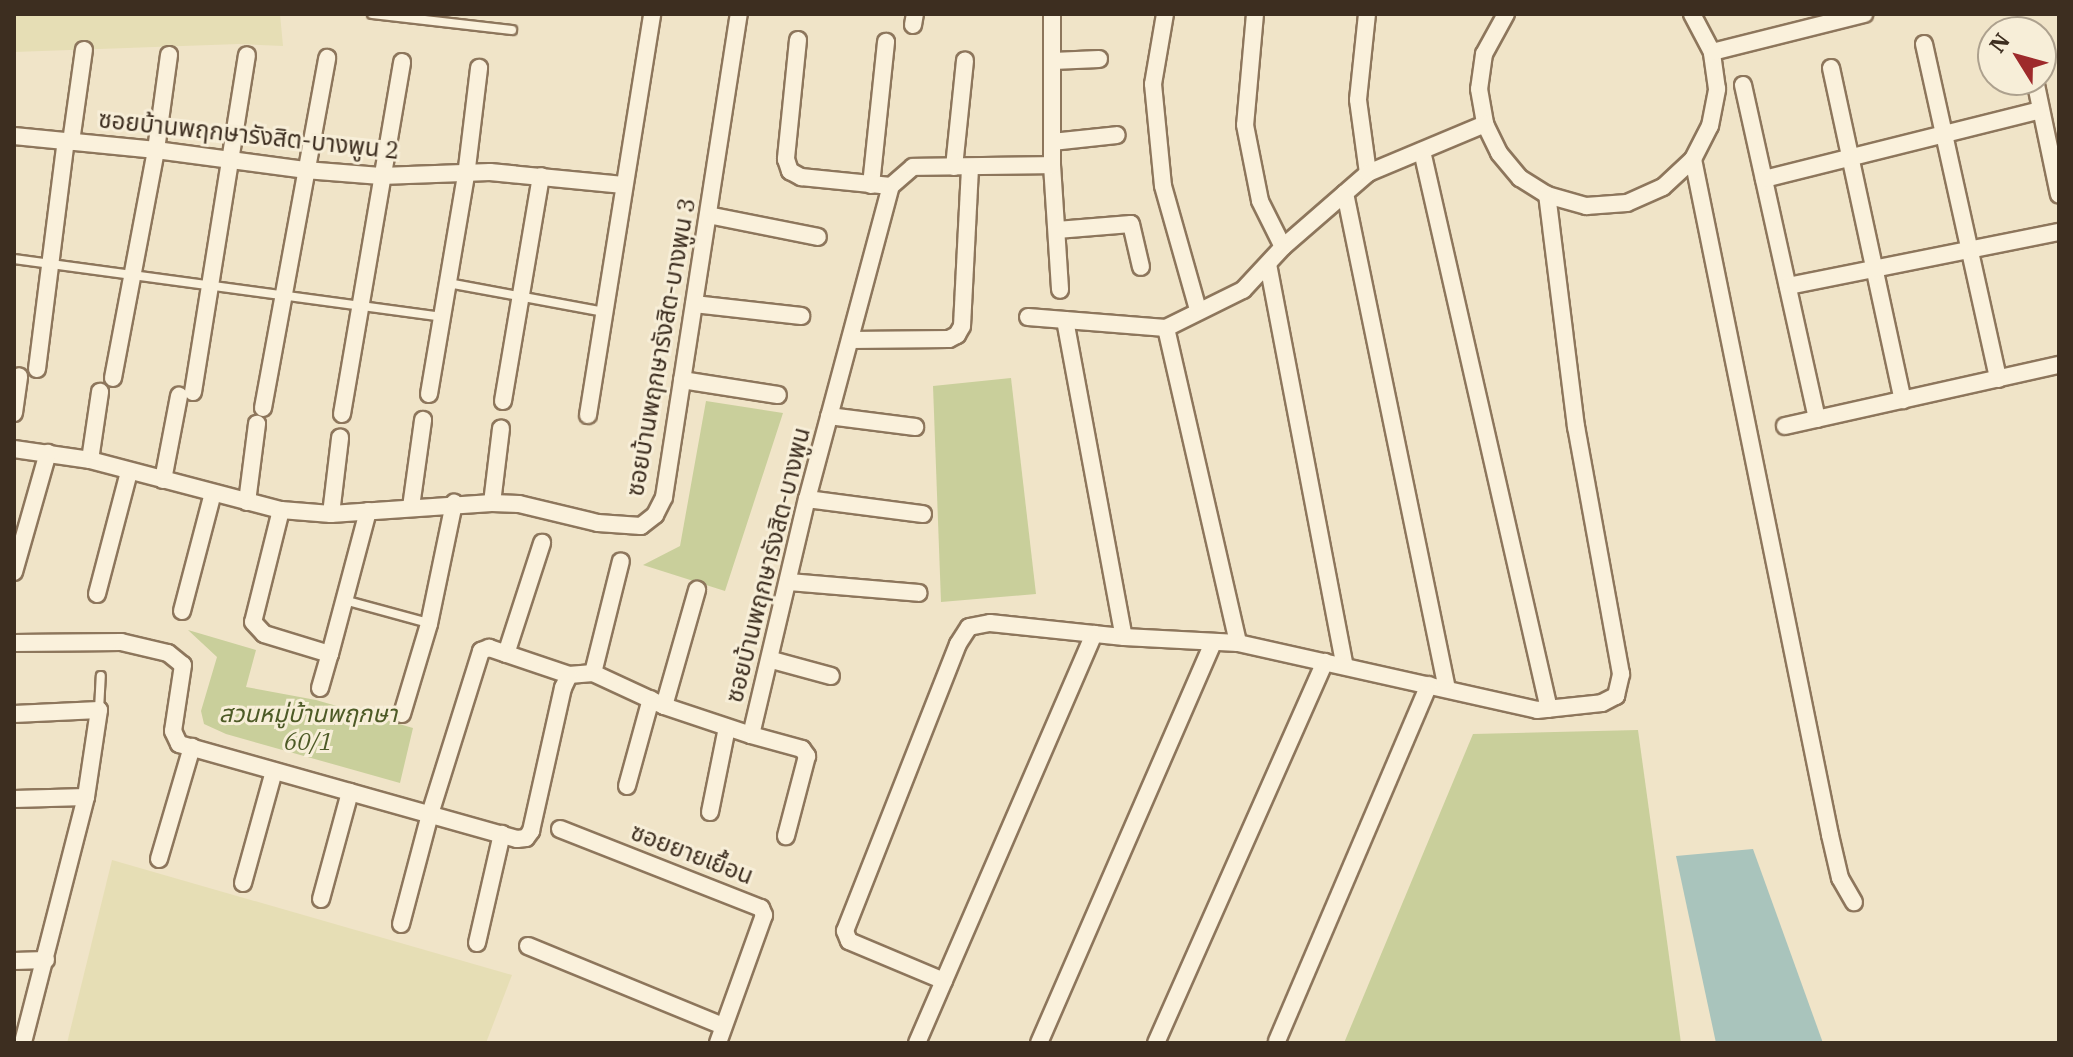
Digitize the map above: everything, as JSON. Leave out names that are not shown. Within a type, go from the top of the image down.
[{"type":"street","points":[[588,415],[652,14]]},
{"type":"street","name":"ซอยบ้านพฤกษารังสิต-บางพูน 3","points":[[14,449],[90,460],[281,510],[331,514],[454,503],[519,504],[598,523],[641,526],[655,515],[664,497],[739,14]]},
{"type":"street","points":[[1052,14],[1052,165],[1060,290]]},
{"type":"street","points":[[1165,14],[1153,84],[1163,186],[1198,310]]},
{"type":"street","points":[[1255,14],[1245,125],[1260,201],[1283,247]]},
{"type":"street","points":[[1367,14],[1358,100],[1368,173]]},
{"type":"street","points":[[1501,16],[1484,54],[1479,89],[1485,124],[1499,153],[1520,178],[1547,195],[1586,206],[1627,203],[1663,187],[1693,159],[1710,126],[1717,89],[1712,52],[1692,14]]},
{"type":"street","points":[[1712,52],[1816,20],[1864,14]]},
{"type":"street","points":[[798,40],[786,159],[790,171],[801,177],[891,186],[913,167],[1052,165]]},
{"type":"street","points":[[871,185],[886,42]]},
{"type":"street","points":[[1924,44],[1998,379]]},
{"type":"street","points":[[37,369],[50,264],[84,50]]},
{"type":"street","points":[[113,378],[156,150],[169,55]]},
{"type":"street","points":[[163,480],[210,286],[247,55]]},
{"type":"street","points":[[263,408],[286,296],[305,170],[327,58]]},
{"type":"street","points":[[1053,61],[1099,59]]},
{"type":"street","points":[[850,340],[949,339],[957,335],[962,326],[965,61]]},
{"type":"street","points":[[342,414],[402,62]]},
{"type":"street","points":[[429,394],[466,176],[479,68]]},
{"type":"street","points":[[1831,68],[1903,400]]},
{"type":"street","points":[[1743,85],[1817,419]]},
{"type":"street","points":[[2038,96],[2059,195]]},
{"type":"street","points":[[1764,179],[2041,110]]},
{"type":"street","points":[[1028,317],[1166,328],[1243,290],[1283,247],[1368,173],[1485,124]]},
{"type":"street","points":[[1052,142],[1117,135]]},
{"type":"street","name":"ซอยบ้านพฤกษารังสิต-บางพูน 2","points":[[14,136],[156,150],[305,170],[381,176],[466,176],[490,172],[623,185]]},
{"type":"street","points":[[1422,151],[1549,709]]},
{"type":"street","points":[[1693,159],[1830,835],[1840,878],[1854,902]]},
{"type":"street","points":[[503,401],[541,176]]},
{"type":"street","name":"ซอยบ้านพฤกษารังสิต-บางพูน","points":[[569,675],[593,673],[658,702],[751,735],[772,660],[807,499],[891,186]]},
{"type":"street","points":[[1345,193],[1447,689]]},
{"type":"street","points":[[944,981],[849,941],[845,931],[958,644],[969,627],[990,623],[1124,637],[1238,643],[1515,707],[1549,709],[1609,702],[1616,696],[1621,674],[1576,427],[1547,195]]},
{"type":"street","points":[[708,215],[818,237]]},
{"type":"street","points":[[1057,230],[1131,224],[1141,267]]},
{"type":"street","points":[[1788,286],[2059,232]]},
{"type":"street","points":[[1268,264],[1345,666]]},
{"type":"street","points":[[694,304],[801,316]]},
{"type":"street","points":[[1065,320],[1124,637]]},
{"type":"street","points":[[1166,328],[1238,643]]},
{"type":"street","points":[[1785,426],[2059,365]]},
{"type":"street","points":[[14,413],[19,376]]},
{"type":"street","points":[[682,380],[778,395]]},
{"type":"street","points":[[90,460],[100,392]]},
{"type":"street","points":[[829,416],[915,427]]},
{"type":"street","points":[[411,507],[423,420]]},
{"type":"street","points":[[247,502],[257,424]]},
{"type":"street","points":[[492,503],[501,429]]},
{"type":"street","points":[[331,514],[340,438]]},
{"type":"street","points":[[14,572],[48,453]]},
{"type":"street","points":[[97,594],[129,472]]},
{"type":"street","points":[[182,611],[213,493]]},
{"type":"street","points":[[807,499],[923,514]]},
{"type":"street","points":[[402,714],[429,624],[454,503]]},
{"type":"street","points":[[281,510],[253,622],[264,634],[330,654]]},
{"type":"street","points":[[320,688],[368,511]]},
{"type":"street","points":[[506,654],[542,543]]},
{"type":"street","points":[[593,673],[621,561]]},
{"type":"street","points":[[789,582],[919,593]]},
{"type":"street","points":[[627,786],[697,590]]},
{"type":"street","points":[[917,1043],[1094,634]]},
{"type":"street","points":[[14,643],[121,642],[168,653],[183,665],[173,731],[179,744],[192,747],[274,771],[430,814],[502,834],[526,838],[531,831],[563,688],[569,675],[489,648],[481,651],[430,814],[401,924]]},
{"type":"street","points":[[1039,1043],[1213,642]]},
{"type":"street","points":[[772,660],[831,676]]},
{"type":"street","points":[[1156,1043],[1325,662]]},
{"type":"street","points":[[1277,1041],[1429,685]]},
{"type":"street","points":[[14,714],[99,710],[86,797],[23,1043]]},
{"type":"street","points":[[710,812],[727,728]]},
{"type":"street","points":[[751,735],[802,749],[807,756],[786,836]]},
{"type":"street","points":[[159,859],[192,747]]},
{"type":"street","points":[[243,883],[274,771]]},
{"type":"street","points":[[321,899],[350,792]]},
{"type":"street","points":[[14,799],[86,797]]},
{"type":"street","name":"ซอยยายเยื้อน","points":[[560,829],[761,908],[764,915],[718,1043]]},
{"type":"street","points":[[477,943],[502,834]]},
{"type":"street","points":[[528,946],[723,1026]]},
{"type":"street","points":[[14,961],[46,960]]},
{"type":"lane","points":[[372,14],[512,30]]},
{"type":"lane","points":[[14,259],[442,317]]},
{"type":"lane","points":[[448,283],[604,312]]},
{"type":"lane","points":[[344,600],[429,624]]},
{"type":"lane","points":[[99,710],[101,676]]},
{"type":"shaded area","points":[[14,14],[280,14],[283,46],[239,44],[14,52]]},
{"type":"shaded area","points":[[112,860],[512,975],[486,1043],[67,1043]]},
{"type":"green space","points":[[1011,378],[1036,594],[941,602],[933,386]]},
{"type":"green space","points":[[706,401],[783,413],[725,591],[643,565],[680,546]]},
{"type":"green space","name":"สวนหมู่บ้านพฤกษา 60/1","points":[[188,630],[256,650],[246,687],[316,700],[413,728],[400,783],[226,734],[204,724],[201,711],[217,657]]},
{"type":"green space","points":[[1638,730],[1681,1043],[1344,1043],[1473,734]]},
{"type":"water","points":[[1753,849],[1823,1043],[1716,1043],[1676,856]]}]
